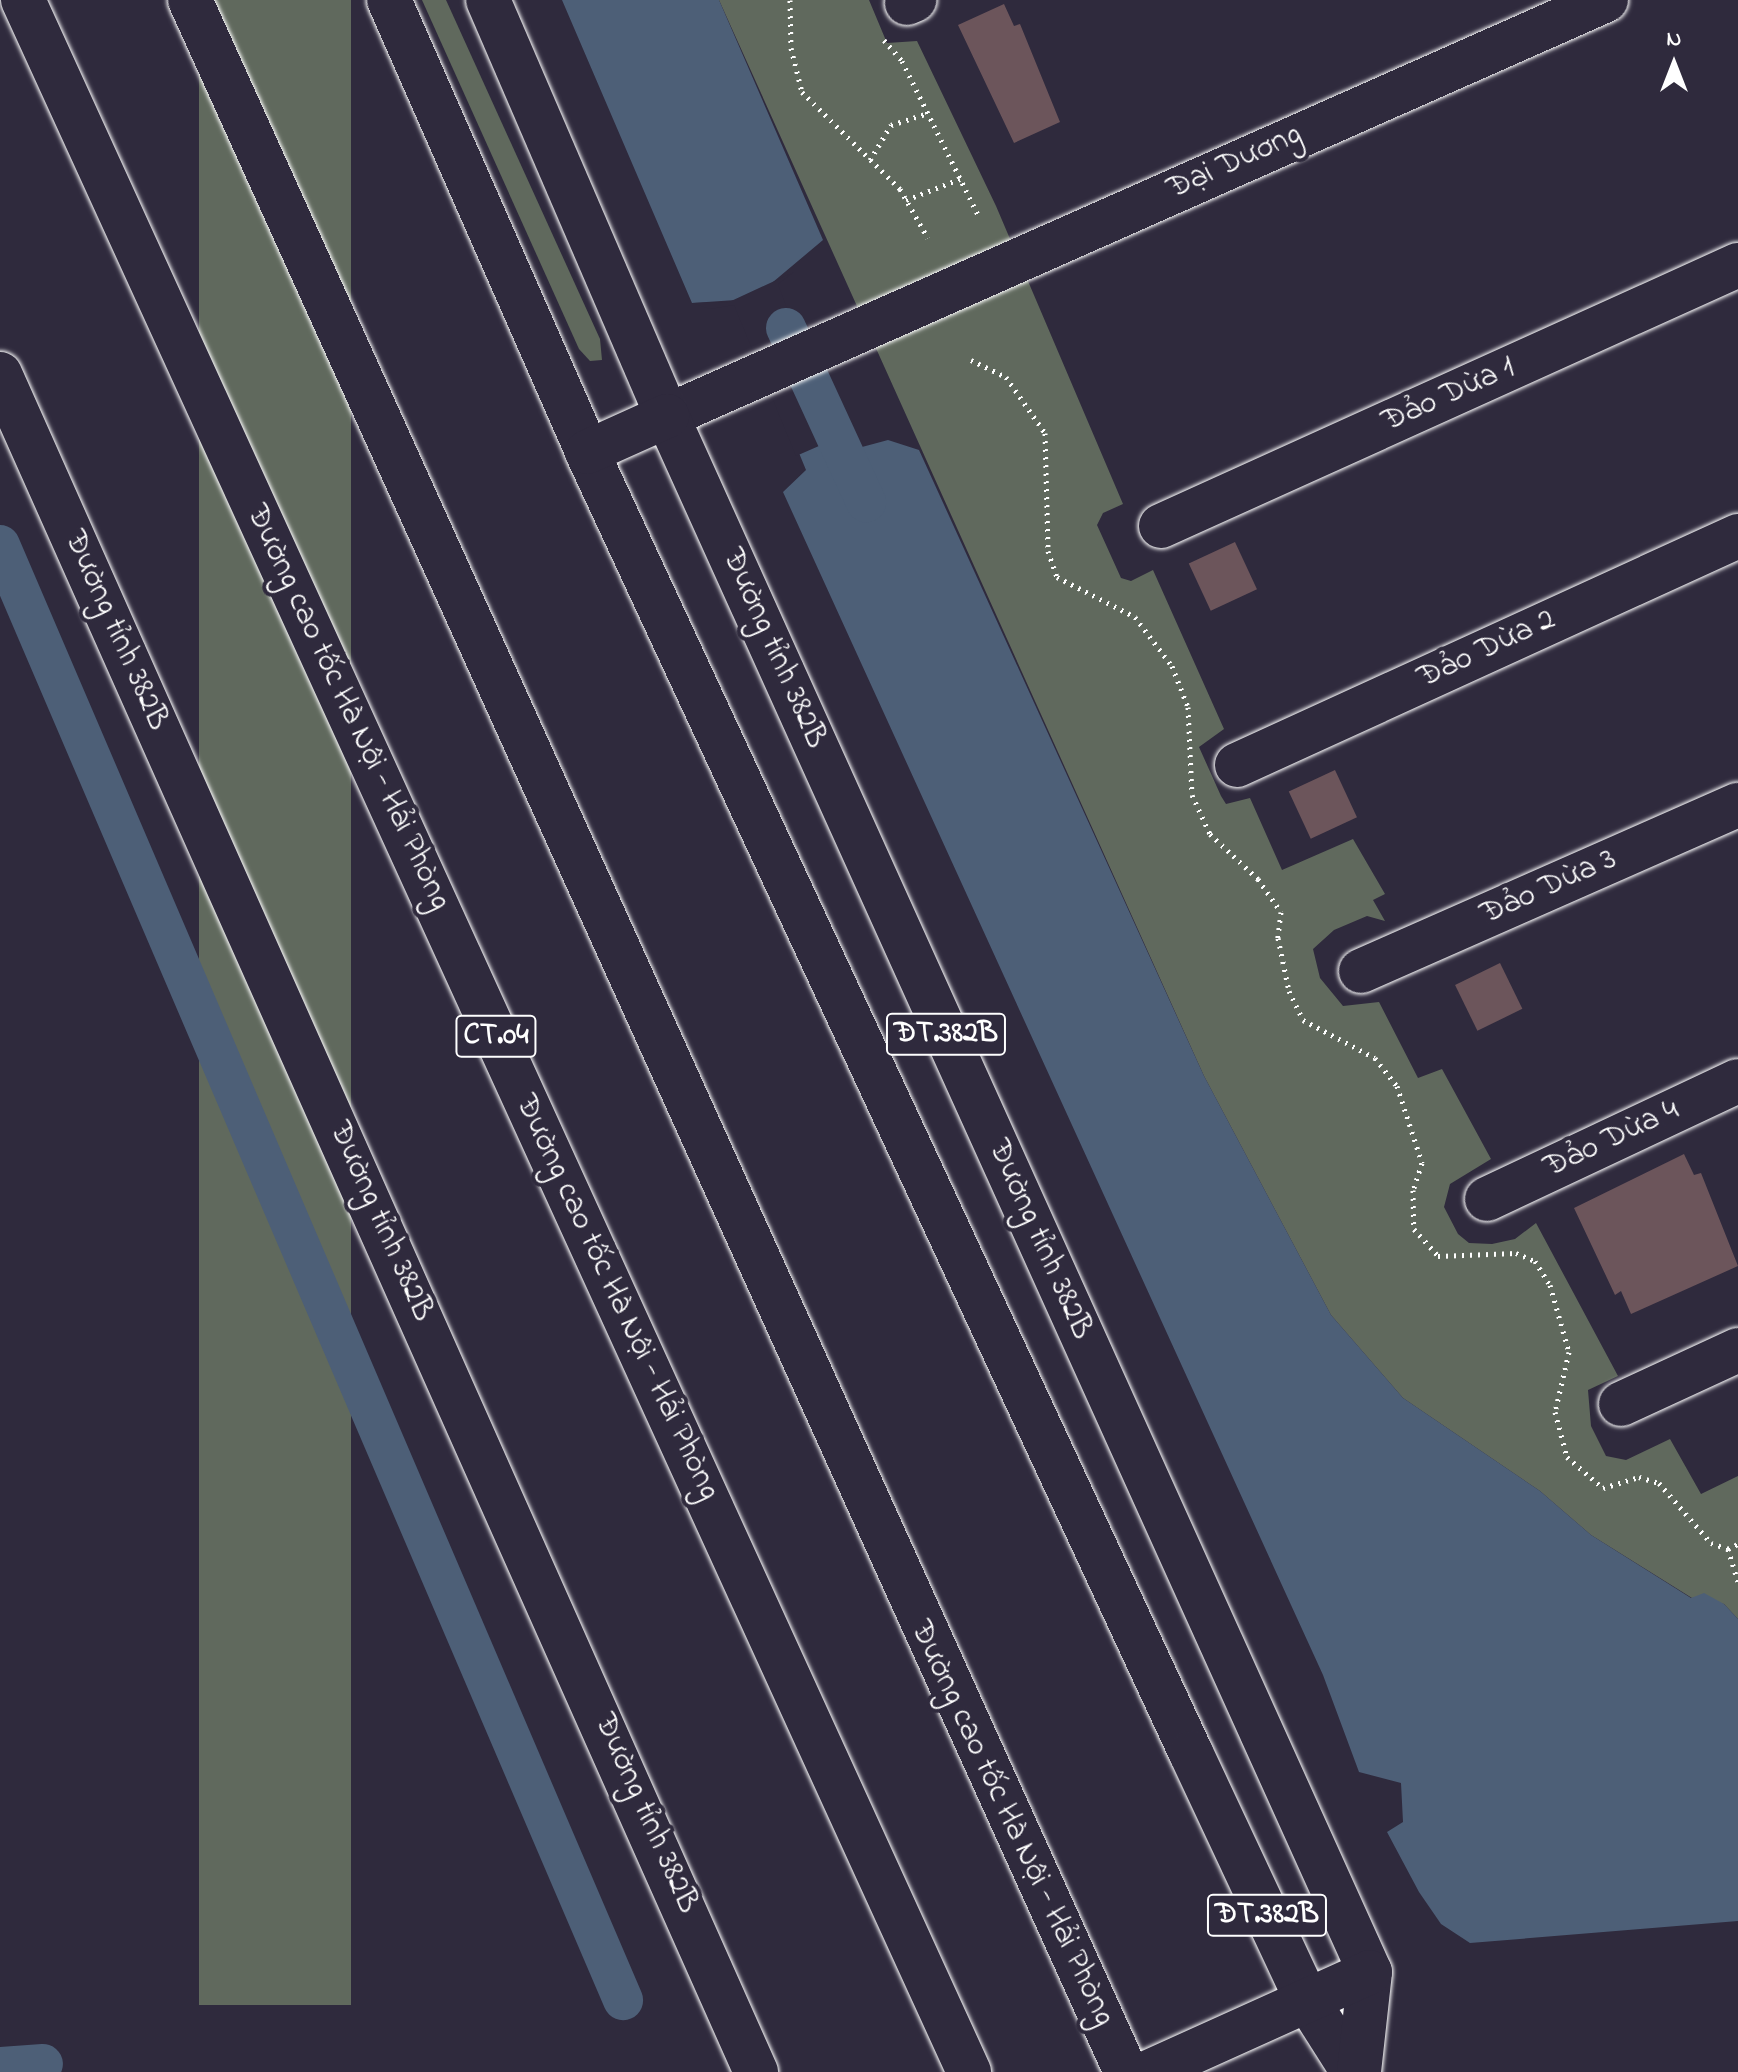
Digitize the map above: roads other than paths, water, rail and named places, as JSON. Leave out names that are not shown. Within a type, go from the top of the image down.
[{"type":"main road","name":"Đường cao tốc Hà Nội - Hải Phòng","points":[[23,0],[969,2072]]},
{"type":"main road","name":"Đường cao tốc Hà Nội - Hải Phòng","points":[[190,0],[1138,2071]]},
{"type":"main road","name":"ĐT.382B","points":[[389,0],[587,452],[1306,1998],[1353,2072]]},
{"type":"main road","name":"Đường tỉnh 382B","points":[[488,0],[667,416],[1370,1972]]},
{"type":"main road","name":"Đại Dương","points":[[667,416],[863,326],[1606,0]]},
{"type":"main road","name":"Đảo Dừa 1","points":[[1161,526],[1738,265]]},
{"type":"main road","name":"Đường tỉnh 382B","points":[[0,374],[711,1961],[756,2072]]},
{"type":"main road","points":[[587,452],[667,416]]},
{"type":"main road","name":"Đảo Dừa 2","points":[[1237,765],[1738,536]]},
{"type":"main road","name":"Đảo Dừa 3","points":[[1361,971],[1738,805]]},
{"type":"main road","name":"Đảo Dừa 4","points":[[1487,1199],[1738,1081]]},
{"type":"main road","points":[[1621,1404],[1738,1350]]},
{"type":"main road","points":[[1138,2071],[1370,1972],[1359,2072]]},
{"type":"water","points":[[562,0],[719,0],[823,240],[773,282],[836,454],[888,440],[919,450],[1204,1076],[1331,1315],[1403,1398],[1540,1491],[1591,1535],[1691,1598],[1704,1593],[1724,1604],[1738,1619],[1738,1921],[1470,1943],[1441,1924],[1419,1892],[1387,1832],[1403,1822],[1401,1783],[1359,1772],[1323,1675],[783,492],[806,470],[736,300],[692,303]]},
{"type":"waterway","points":[[786,328],[866,502]]},
{"type":"waterway","points":[[0,545],[623,2000]]},
{"type":"waterway","points":[[0,2067],[43,2064]]}]
